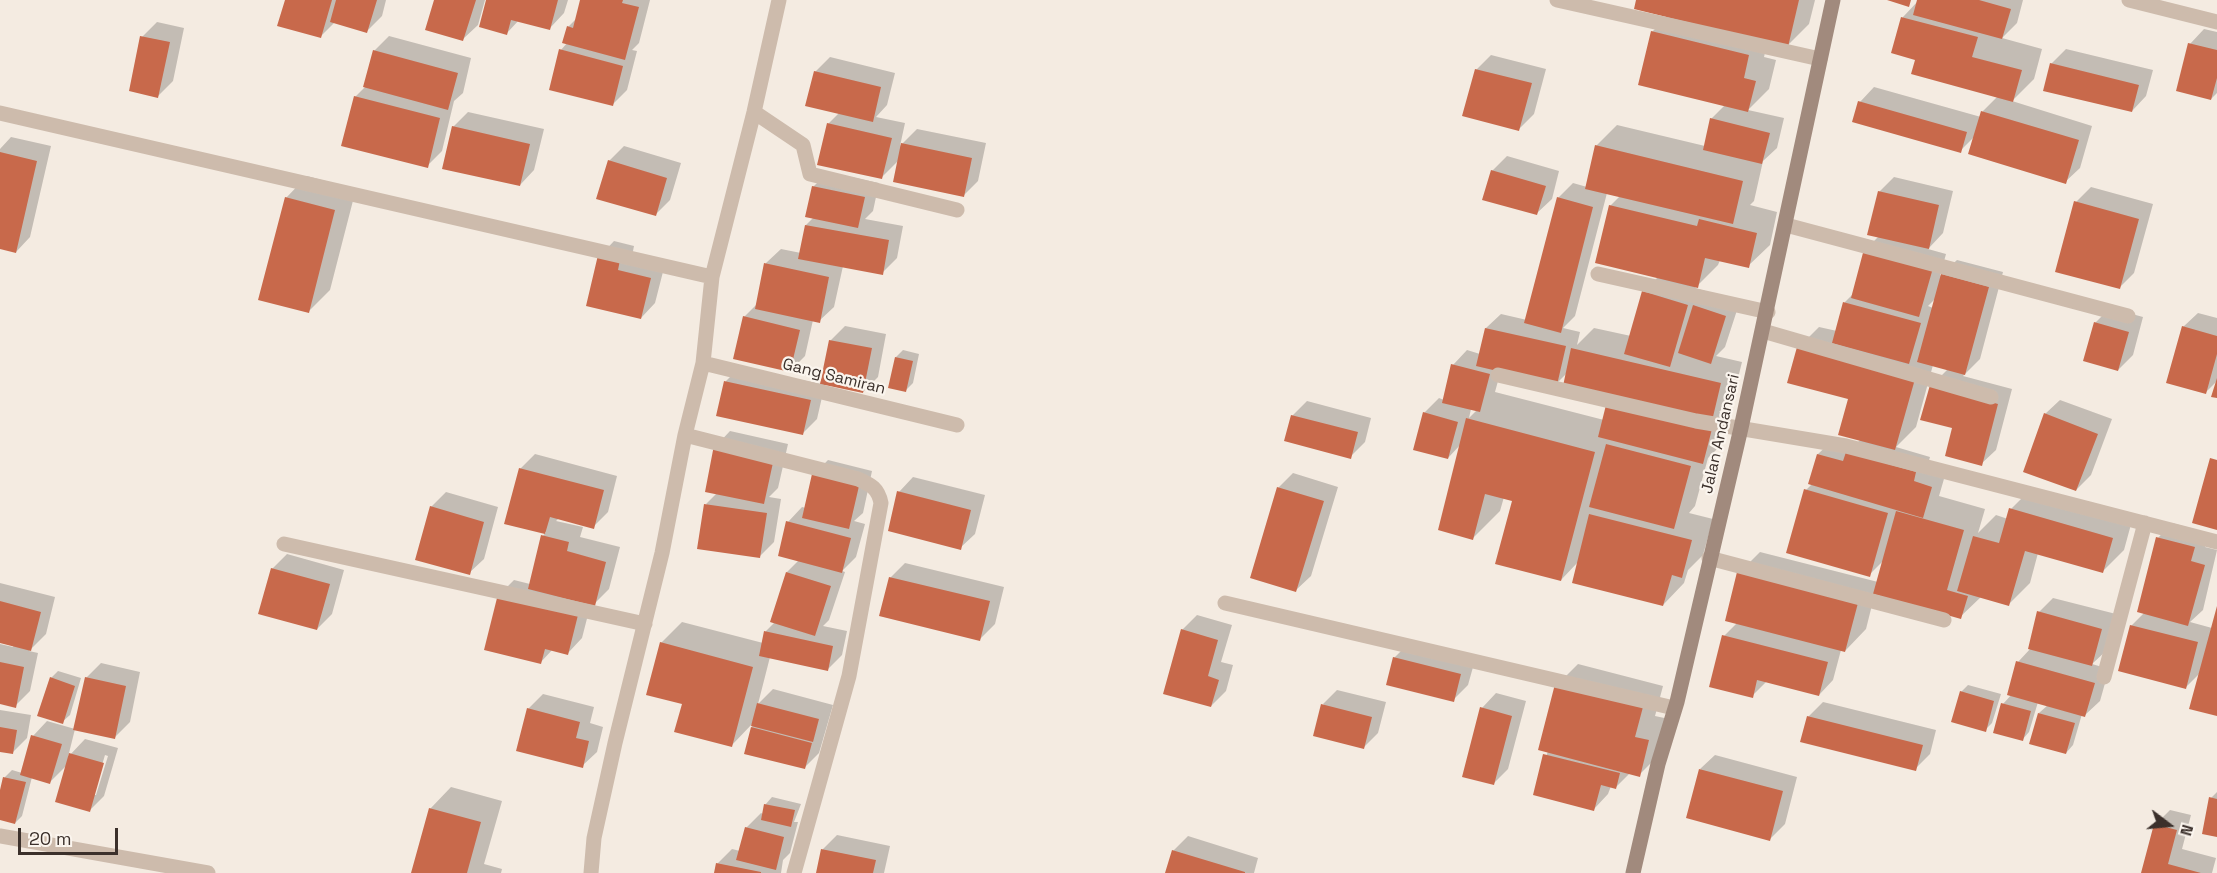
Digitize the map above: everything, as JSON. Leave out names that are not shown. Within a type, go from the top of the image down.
[{"type":"street","points":[[591,873],[594,838],[645,624],[685,435],[703,363],[712,277],[754,112],[779,0]]},
{"type":"street","points":[[1557,0],[1820,59]]},
{"type":"street","name":"Jalan Andansari","points":[[1633,873],[1768,312],[1833,0]]},
{"type":"street","points":[[2129,0],[2217,22]]},
{"type":"street","points":[[754,112],[803,145],[810,174],[957,210]]},
{"type":"street","points":[[0,113],[712,277]]},
{"type":"street","points":[[1786,225],[2128,316]]},
{"type":"street","points":[[1598,274],[1768,312]]},
{"type":"street","points":[[1763,331],[1991,397]]},
{"type":"street","name":"Gang Samiran","points":[[703,363],[957,425]]},
{"type":"street","points":[[1498,375],[1696,420],[1846,446],[2217,542]]},
{"type":"street","points":[[685,435],[858,479],[875,487],[881,503],[849,676],[794,873]]},
{"type":"street","points":[[2104,677],[2145,523]]},
{"type":"street","points":[[284,544],[645,624]]},
{"type":"street","points":[[1709,558],[1944,620]]},
{"type":"street","points":[[1225,603],[1674,708]]},
{"type":"street","points":[[0,836],[208,873]]},
{"type":"building","points":[[285,0],[332,0],[321,38],[277,26]]},
{"type":"building","points":[[336,0],[377,0],[367,33],[330,22]]},
{"type":"building","points":[[434,0],[476,0],[463,41],[425,30]]},
{"type":"building","points":[[486,0],[558,0],[550,30],[511,20],[507,35],[479,27]]},
{"type":"building","points":[[580,0],[623,0],[622,3],[639,7],[625,60],[562,43],[567,26],[573,28]]},
{"type":"building","points":[[1636,0],[1799,0],[1788,47],[1634,9]]},
{"type":"building","points":[[1887,0],[1911,0],[1909,7]]},
{"type":"building","points":[[1917,0],[1979,0],[2011,9],[2002,39],[1913,15]]},
{"type":"building","points":[[1901,17],[1978,37],[1972,57],[2022,70],[2013,102],[1911,74],[1915,60],[1891,53]]},
{"type":"building","points":[[1651,31],[1749,55],[1744,78],[1756,81],[1748,112],[1638,85]]},
{"type":"building","points":[[140,36],[170,42],[158,98],[129,91]]},
{"type":"building","points":[[2188,43],[2217,50],[2217,78],[2211,100],[2176,91]]},
{"type":"building","points":[[559,49],[623,66],[613,106],[549,90]]},
{"type":"building","points":[[373,50],[458,73],[448,110],[363,87]]},
{"type":"building","points":[[2050,63],[2139,85],[2132,112],[2043,91]]},
{"type":"building","points":[[1475,69],[1532,83],[1519,131],[1462,116]]},
{"type":"building","points":[[814,71],[881,87],[873,122],[805,106]]},
{"type":"building","points":[[354,96],[440,118],[428,168],[341,146]]},
{"type":"building","points":[[1858,101],[1967,132],[1961,153],[1852,122]]},
{"type":"building","points":[[1981,111],[2079,140],[2066,184],[1968,154]]},
{"type":"building","points":[[1710,118],[1770,133],[1762,164],[1703,150]]},
{"type":"building","points":[[827,123],[892,138],[882,179],[817,165]]},
{"type":"building","points":[[452,126],[530,144],[520,186],[442,169]]},
{"type":"building","points":[[901,143],[972,158],[964,197],[893,182]]},
{"type":"building","points":[[1595,145],[1743,181],[1733,224],[1585,189]]},
{"type":"building","points":[[0,152],[37,161],[16,253],[0,249]]},
{"type":"building","points":[[608,160],[667,178],[656,216],[596,199]]},
{"type":"building","points":[[1491,170],[1546,186],[1537,215],[1482,200]]},
{"type":"building","points":[[812,186],[865,197],[858,228],[805,217]]},
{"type":"building","points":[[1878,191],[1939,205],[1929,249],[1867,235]]},
{"type":"building","points":[[285,197],[335,210],[309,313],[258,300]]},
{"type":"building","points":[[1557,197],[1593,207],[1561,333],[1524,323]]},
{"type":"building","points":[[2074,201],[2139,219],[2120,289],[2055,272]]},
{"type":"building","points":[[1609,205],[1697,226],[1699,219],[1757,233],[1749,268],[1705,258],[1698,288],[1595,263]]},
{"type":"building","points":[[805,225],[889,240],[883,275],[798,259]]},
{"type":"building","points":[[1864,249],[1933,268],[1919,317],[1851,298]]},
{"type":"building","points":[[598,255],[620,260],[618,270],[651,278],[641,319],[586,306]]},
{"type":"building","points":[[764,263],[829,277],[820,323],[755,309]]},
{"type":"building","points":[[1941,274],[1989,287],[1965,375],[1917,362]]},
{"type":"building","points":[[1642,291],[1688,305],[1670,367],[1624,354]]},
{"type":"building","points":[[1843,302],[1921,323],[1909,364],[1832,343]]},
{"type":"building","points":[[1693,305],[1726,316],[1711,364],[1678,353]]},
{"type":"building","points":[[743,316],[800,330],[790,372],[733,359]]},
{"type":"building","points":[[2094,322],[2129,332],[2118,371],[2083,361]]},
{"type":"building","points":[[2182,326],[2217,336],[2217,354],[2206,394],[2166,383]]},
{"type":"building","points":[[1485,328],[1566,346],[1557,385],[1476,366]]},
{"type":"building","points":[[829,340],[872,348],[863,393],[820,384]]},
{"type":"building","points":[[1797,347],[1915,379],[1895,450],[1838,435],[1848,399],[1787,383]]},
{"type":"building","points":[[1571,348],[1721,383],[1712,421],[1563,386]]},
{"type":"building","points":[[895,357],[913,361],[906,392],[888,388]]},
{"type":"building","points":[[1451,364],[1490,374],[1480,412],[1442,403]]},
{"type":"building","points":[[2217,378],[2217,398],[2211,397]]},
{"type":"building","points":[[724,381],[811,400],[803,435],[716,416]]},
{"type":"building","points":[[1930,385],[1998,404],[1982,466],[1945,456],[1952,428],[1920,420]]},
{"type":"building","points":[[1607,401],[1712,429],[1703,464],[1598,437]]},
{"type":"building","points":[[1423,412],[1458,422],[1448,459],[1413,450]]},
{"type":"building","points":[[2044,413],[2098,434],[2076,491],[2023,472]]},
{"type":"building","points":[[1291,415],[1358,432],[1351,459],[1284,441]]},
{"type":"building","points":[[1466,418],[1595,452],[1561,581],[1495,564],[1512,501],[1485,494],[1473,540],[1438,530]]},
{"type":"building","points":[[1606,444],[1691,466],[1674,529],[1589,507]]},
{"type":"building","points":[[714,445],[774,458],[764,504],[705,492]]},
{"type":"building","points":[[1846,452],[1916,472],[1914,481],[1932,487],[1923,518],[1808,484],[1817,454],[1843,461]]},
{"type":"building","points":[[2210,458],[2217,460],[2217,530],[2192,523]]},
{"type":"building","points":[[519,468],[604,490],[594,529],[550,517],[545,534],[504,524]]},
{"type":"building","points":[[812,474],[859,486],[849,529],[802,518]]},
{"type":"building","points":[[1277,487],[1324,501],[1296,592],[1250,578]]},
{"type":"building","points":[[1804,489],[1888,513],[1870,577],[1786,553]]},
{"type":"building","points":[[897,491],[971,510],[961,550],[888,531]]},
{"type":"building","points":[[704,504],[767,513],[760,558],[697,549]]},
{"type":"building","points":[[430,506],[484,522],[470,575],[415,560]]},
{"type":"building","points":[[2009,508],[2113,538],[2103,573],[2025,551],[2009,606],[1957,591],[1973,536],[1999,543]]},
{"type":"building","points":[[1896,511],[1964,530],[1947,590],[1968,596],[1961,619],[1873,594]]},
{"type":"building","points":[[1589,514],[1692,540],[1682,578],[1672,575],[1663,606],[1572,583]]},
{"type":"building","points":[[786,521],[851,538],[842,573],[778,556]]},
{"type":"building","points":[[541,535],[569,542],[567,551],[606,562],[595,606],[528,589]]},
{"type":"building","points":[[2156,537],[2195,547],[2191,561],[2205,565],[2188,626],[2137,612]]},
{"type":"building","points":[[271,568],[330,584],[317,630],[258,614]]},
{"type":"building","points":[[786,572],[831,586],[815,636],[770,622]]},
{"type":"building","points":[[1737,572],[1858,603],[1845,652],[1725,621]]},
{"type":"building","points":[[889,577],[990,601],[980,641],[879,616]]},
{"type":"building","points":[[498,594],[578,615],[568,655],[545,649],[541,664],[484,650]]},
{"type":"building","points":[[0,601],[41,612],[31,651],[0,643]]},
{"type":"building","points":[[2217,606],[2217,716],[2189,709]]},
{"type":"building","points":[[2037,611],[2102,629],[2092,666],[2028,649]]},
{"type":"building","points":[[2130,625],[2198,642],[2186,689],[2118,671]]},
{"type":"building","points":[[1181,629],[1218,640],[1208,676],[1219,680],[1211,707],[1163,694]]},
{"type":"building","points":[[764,631],[833,646],[828,671],[759,656]]},
{"type":"building","points":[[1722,635],[1828,662],[1819,696],[1757,680],[1753,698],[1709,687]]},
{"type":"building","points":[[660,642],[753,667],[732,747],[674,732],[682,704],[646,695]]},
{"type":"building","points":[[1393,657],[1461,674],[1454,702],[1386,685]]},
{"type":"building","points":[[2016,661],[2095,683],[2085,717],[2007,695]]},
{"type":"building","points":[[0,662],[24,667],[16,708],[0,704]]},
{"type":"building","points":[[50,677],[75,686],[63,724],[37,716]]},
{"type":"building","points":[[85,677],[126,686],[115,739],[73,730]]},
{"type":"building","points":[[1555,684],[1643,707],[1635,737],[1649,740],[1640,777],[1538,750]]},
{"type":"building","points":[[1960,691],[1994,701],[1986,732],[1951,722]]},
{"type":"building","points":[[757,703],[819,719],[813,742],[751,726]]},
{"type":"building","points":[[2001,703],[2031,711],[2023,741],[1993,733]]},
{"type":"building","points":[[1321,704],[1372,717],[1364,749],[1313,736]]},
{"type":"building","points":[[1480,707],[1512,716],[1494,785],[1462,777]]},
{"type":"building","points":[[527,708],[580,722],[576,738],[589,741],[583,768],[516,751]]},
{"type":"building","points":[[2038,713],[2075,723],[2066,754],[2029,744]]},
{"type":"building","points":[[1807,716],[1923,745],[1916,771],[1800,742]]},
{"type":"building","points":[[0,727],[17,730],[13,754],[0,752]]},
{"type":"building","points":[[751,727],[812,743],[805,769],[744,754]]},
{"type":"building","points":[[31,735],[62,744],[50,784],[20,775]]},
{"type":"building","points":[[69,753],[104,763],[90,812],[55,802]]},
{"type":"building","points":[[1543,754],[1620,773],[1616,789],[1601,785],[1594,811],[1533,795]]},
{"type":"building","points":[[1699,769],[1783,791],[1770,841],[1686,818]]},
{"type":"building","points":[[3,777],[26,782],[15,824],[0,820],[0,790]]},
{"type":"building","points":[[2209,797],[2217,799],[2217,837],[2202,834]]},
{"type":"building","points":[[764,804],[795,810],[791,827],[761,820]]},
{"type":"building","points":[[429,808],[481,822],[467,873],[411,873]]},
{"type":"building","points":[[2154,824],[2177,830],[2168,864],[2201,873],[2141,873]]},
{"type":"building","points":[[745,827],[784,837],[776,870],[736,860]]},
{"type":"building","points":[[821,849],[876,860],[873,873],[816,873]]},
{"type":"building","points":[[1172,850],[1245,872],[1245,873],[1165,873]]},
{"type":"building","points":[[716,863],[761,872],[761,873],[714,873]]}]
